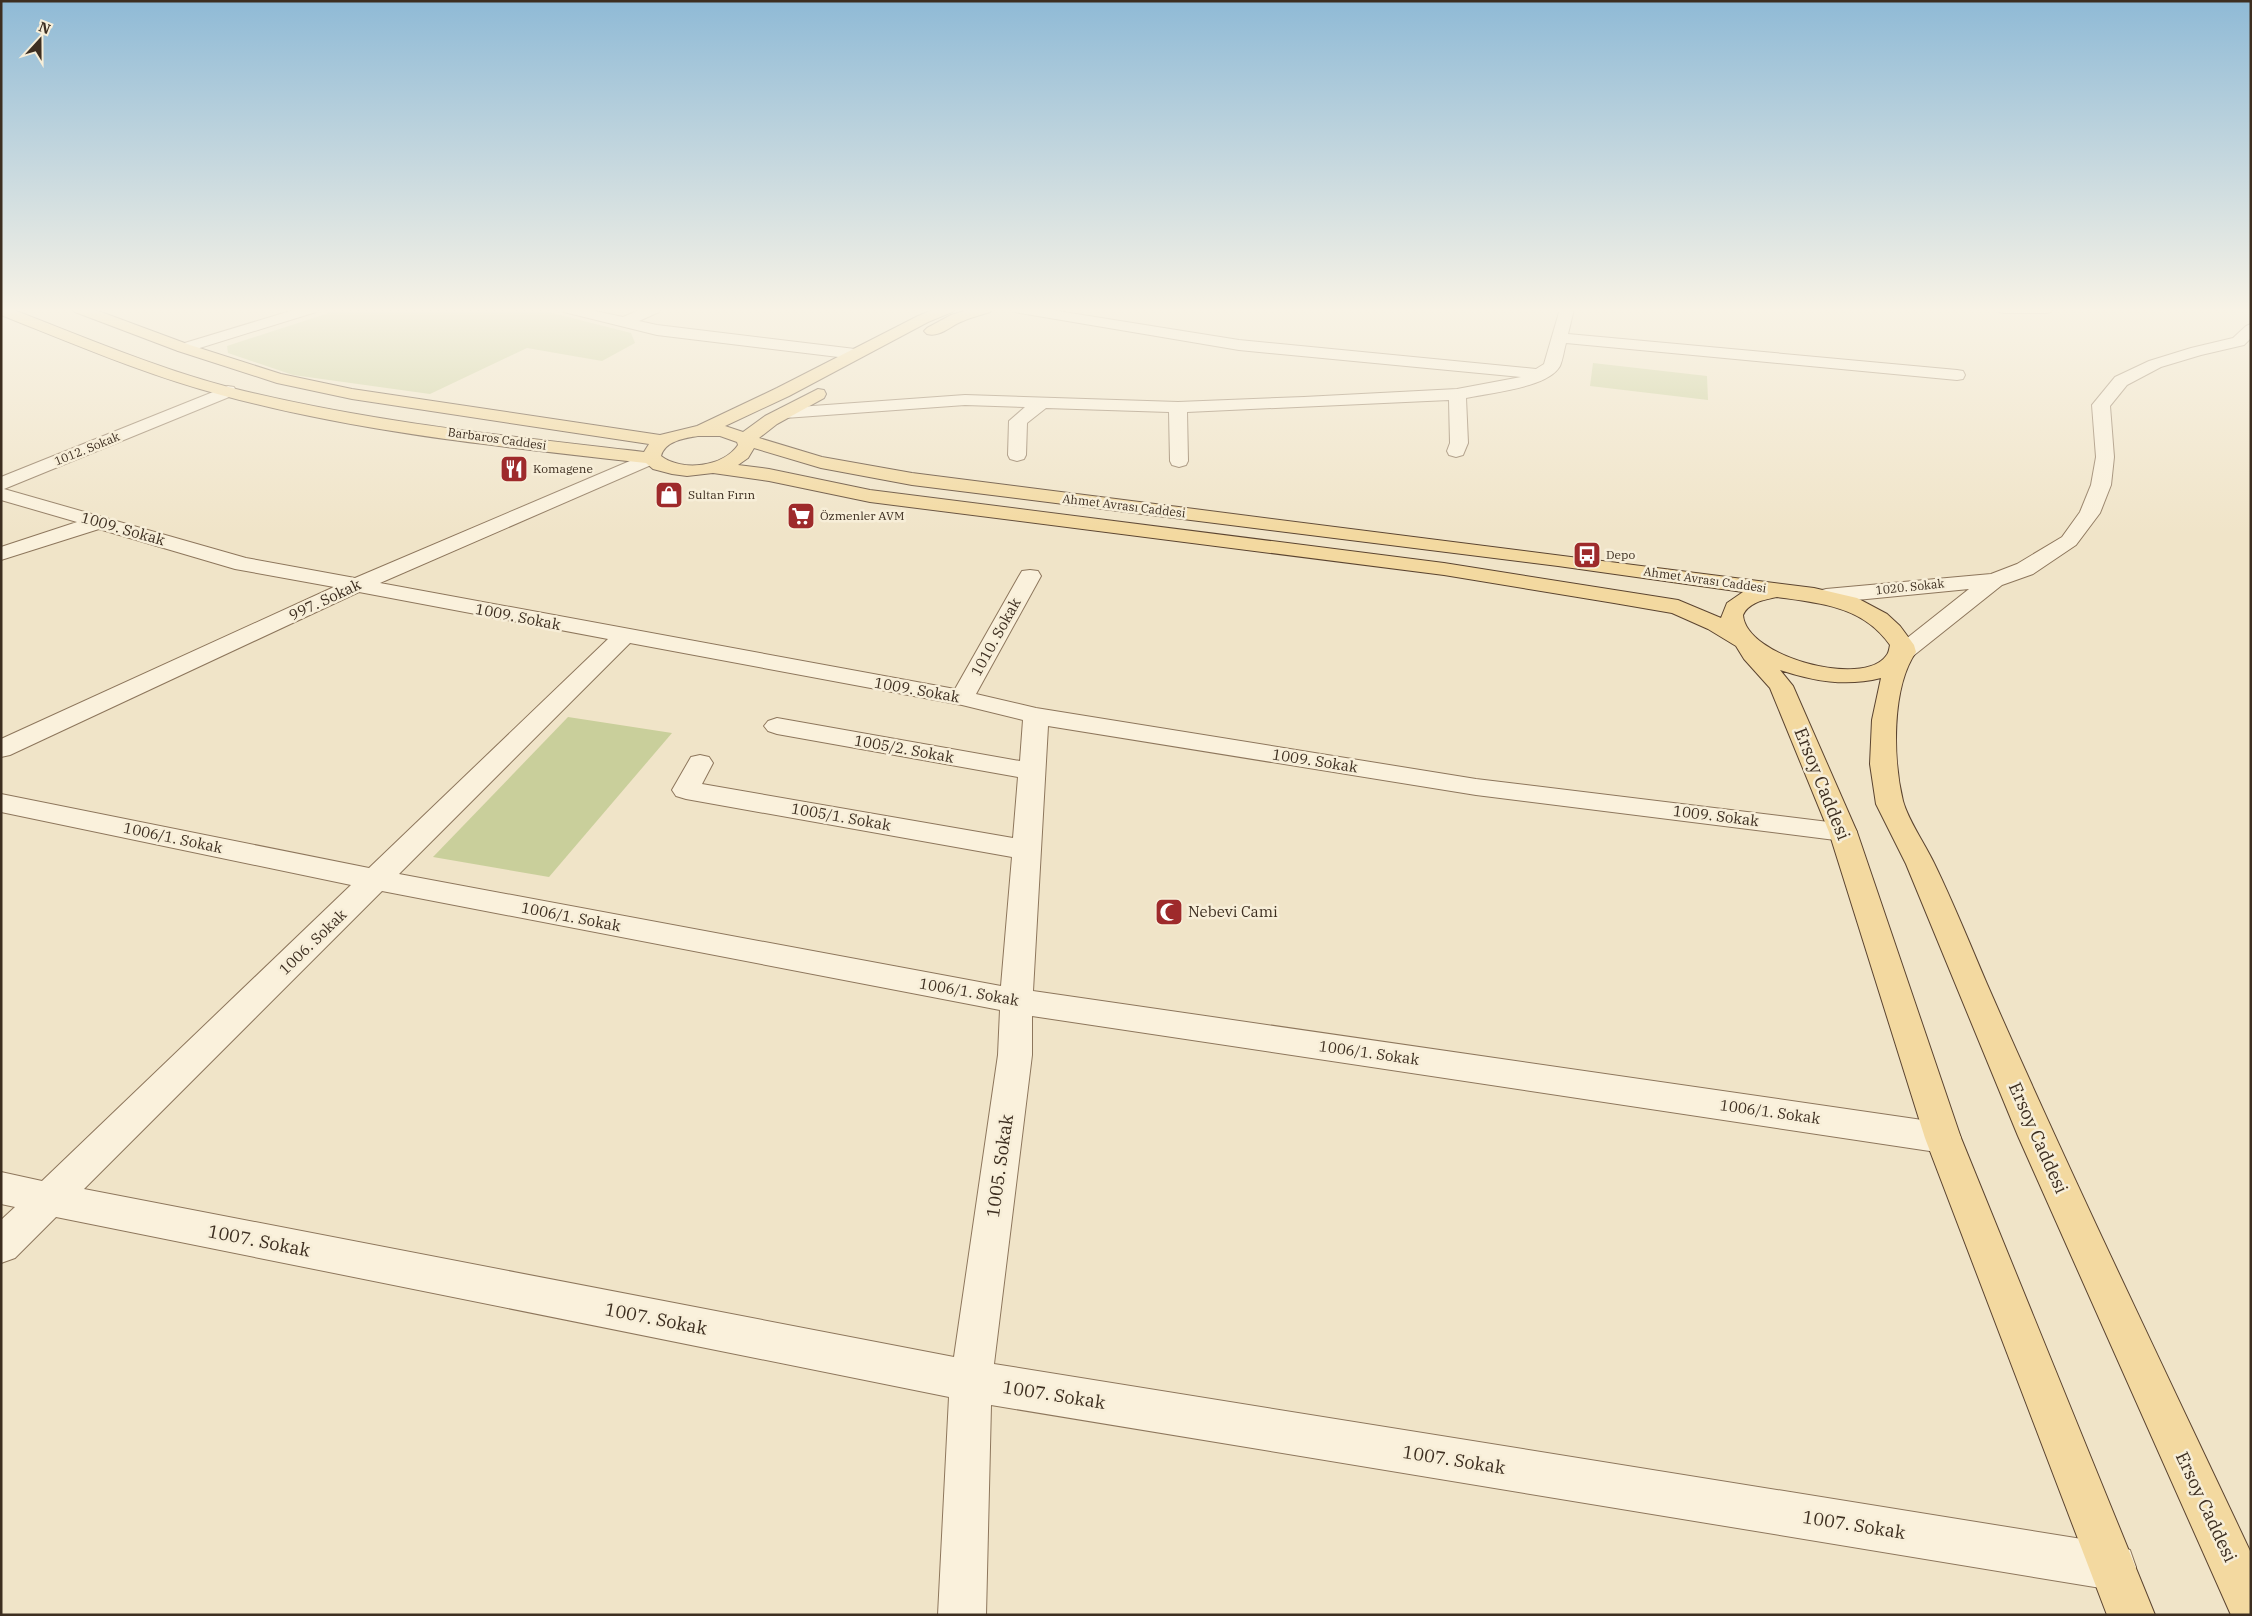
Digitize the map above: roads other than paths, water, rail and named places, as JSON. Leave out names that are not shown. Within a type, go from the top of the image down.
[{"type":"main road","name":"Barbaros Caddesi","points":[[207,384],[228,391],[362,419],[529,444],[657,450]]},
{"type":"main road","name":"Barbaros Caddesi","points":[[307,384],[657,450]]},
{"type":"main road","points":[[802,384],[700,431],[686,433],[657,450],[656,464],[681,470],[714,468],[728,463],[745,452],[748,445],[745,439],[784,413],[833,385]]},
{"type":"main road","name":"Ahmet Avrası Caddesi","points":[[700,431],[727,432],[793,455],[847,468],[912,479],[1558,560],[1826,596],[1854,605],[1870,613],[1894,631],[1902,646],[1902,655],[1890,667],[1875,673],[1854,676],[1831,675],[1783,663],[1762,653],[1716,624],[1678,607],[1444,569],[870,496],[769,475],[714,468]]},
{"type":"main road","name":"Ahmet Avrası Caddesi","points":[[1780,591],[1748,597],[1738,603],[1732,611],[1731,621],[1752,654],[1782,686]]},
{"type":"main road","name":"Ersoy Caddesi","points":[[1902,655],[1889,691],[1885,720],[1883,764],[1890,804],[1920,864],[2036,1136],[2251,1606]]},
{"type":"main road","name":"Ersoy Caddesi","points":[[1782,686],[1843,832],[1943,1138],[2131,1615]]},
{"type":"street","points":[[784,413],[965,400],[1178,407],[1457,394],[1511,384]]},
{"type":"street","name":"1020. Sokak","points":[[1826,596],[1994,580],[2025,569],[2070,541],[2090,513],[2100,485],[2105,457],[2101,405],[2117,384]]},
{"type":"street","name":"1012. Sokak","points":[[1,484],[228,391]]},
{"type":"street","points":[[1456,451],[1459,444],[1457,394]]},
{"type":"street","points":[[1017,455],[1018,421],[1043,402]]},
{"type":"street","points":[[1178,407],[1179,461]]},
{"type":"street","name":"997. Sokak","points":[[1,749],[355,586],[657,450]]},
{"type":"street","name":"1009. Sokak","points":[[1,494],[243,564],[962,698],[1036,716],[1476,786],[1843,832]]},
{"type":"street","points":[[1,554],[99,522]]},
{"type":"street","name":"1010. Sokak","points":[[962,698],[1030,576]]},
{"type":"street","name":"1020. Sokak","points":[[1902,655],[1994,580]]},
{"type":"street","name":"1006. Sokak","points":[[1,1246],[624,636]]},
{"type":"street","name":"1005. Sokak","points":[[962,1615],[971,1381],[1015,1055],[1016,1001],[1036,716]]},
{"type":"street","name":"1005/2. Sokak","points":[[777,726],[1031,772]]},
{"type":"street","name":"1005/1. Sokak","points":[[700,763],[686,790],[1026,850]]},
{"type":"street","name":"1006/1. Sokak","points":[[1,803],[376,879],[1016,1001],[1943,1138]]},
{"type":"street","name":"1007. Sokak","points":[[1,1188],[971,1381],[2113,1567]]},
{"type":"place","name":"Komagene","points":[[514,469]]},
{"type":"place","name":"Sultan Fırın","points":[[669,495]]},
{"type":"place","name":"Özmenler AVM","points":[[801,516]]},
{"type":"place","name":"Depo","points":[[1587,555]]},
{"type":"place","name":"Nebevi Cami","points":[[1169,912]]}]
